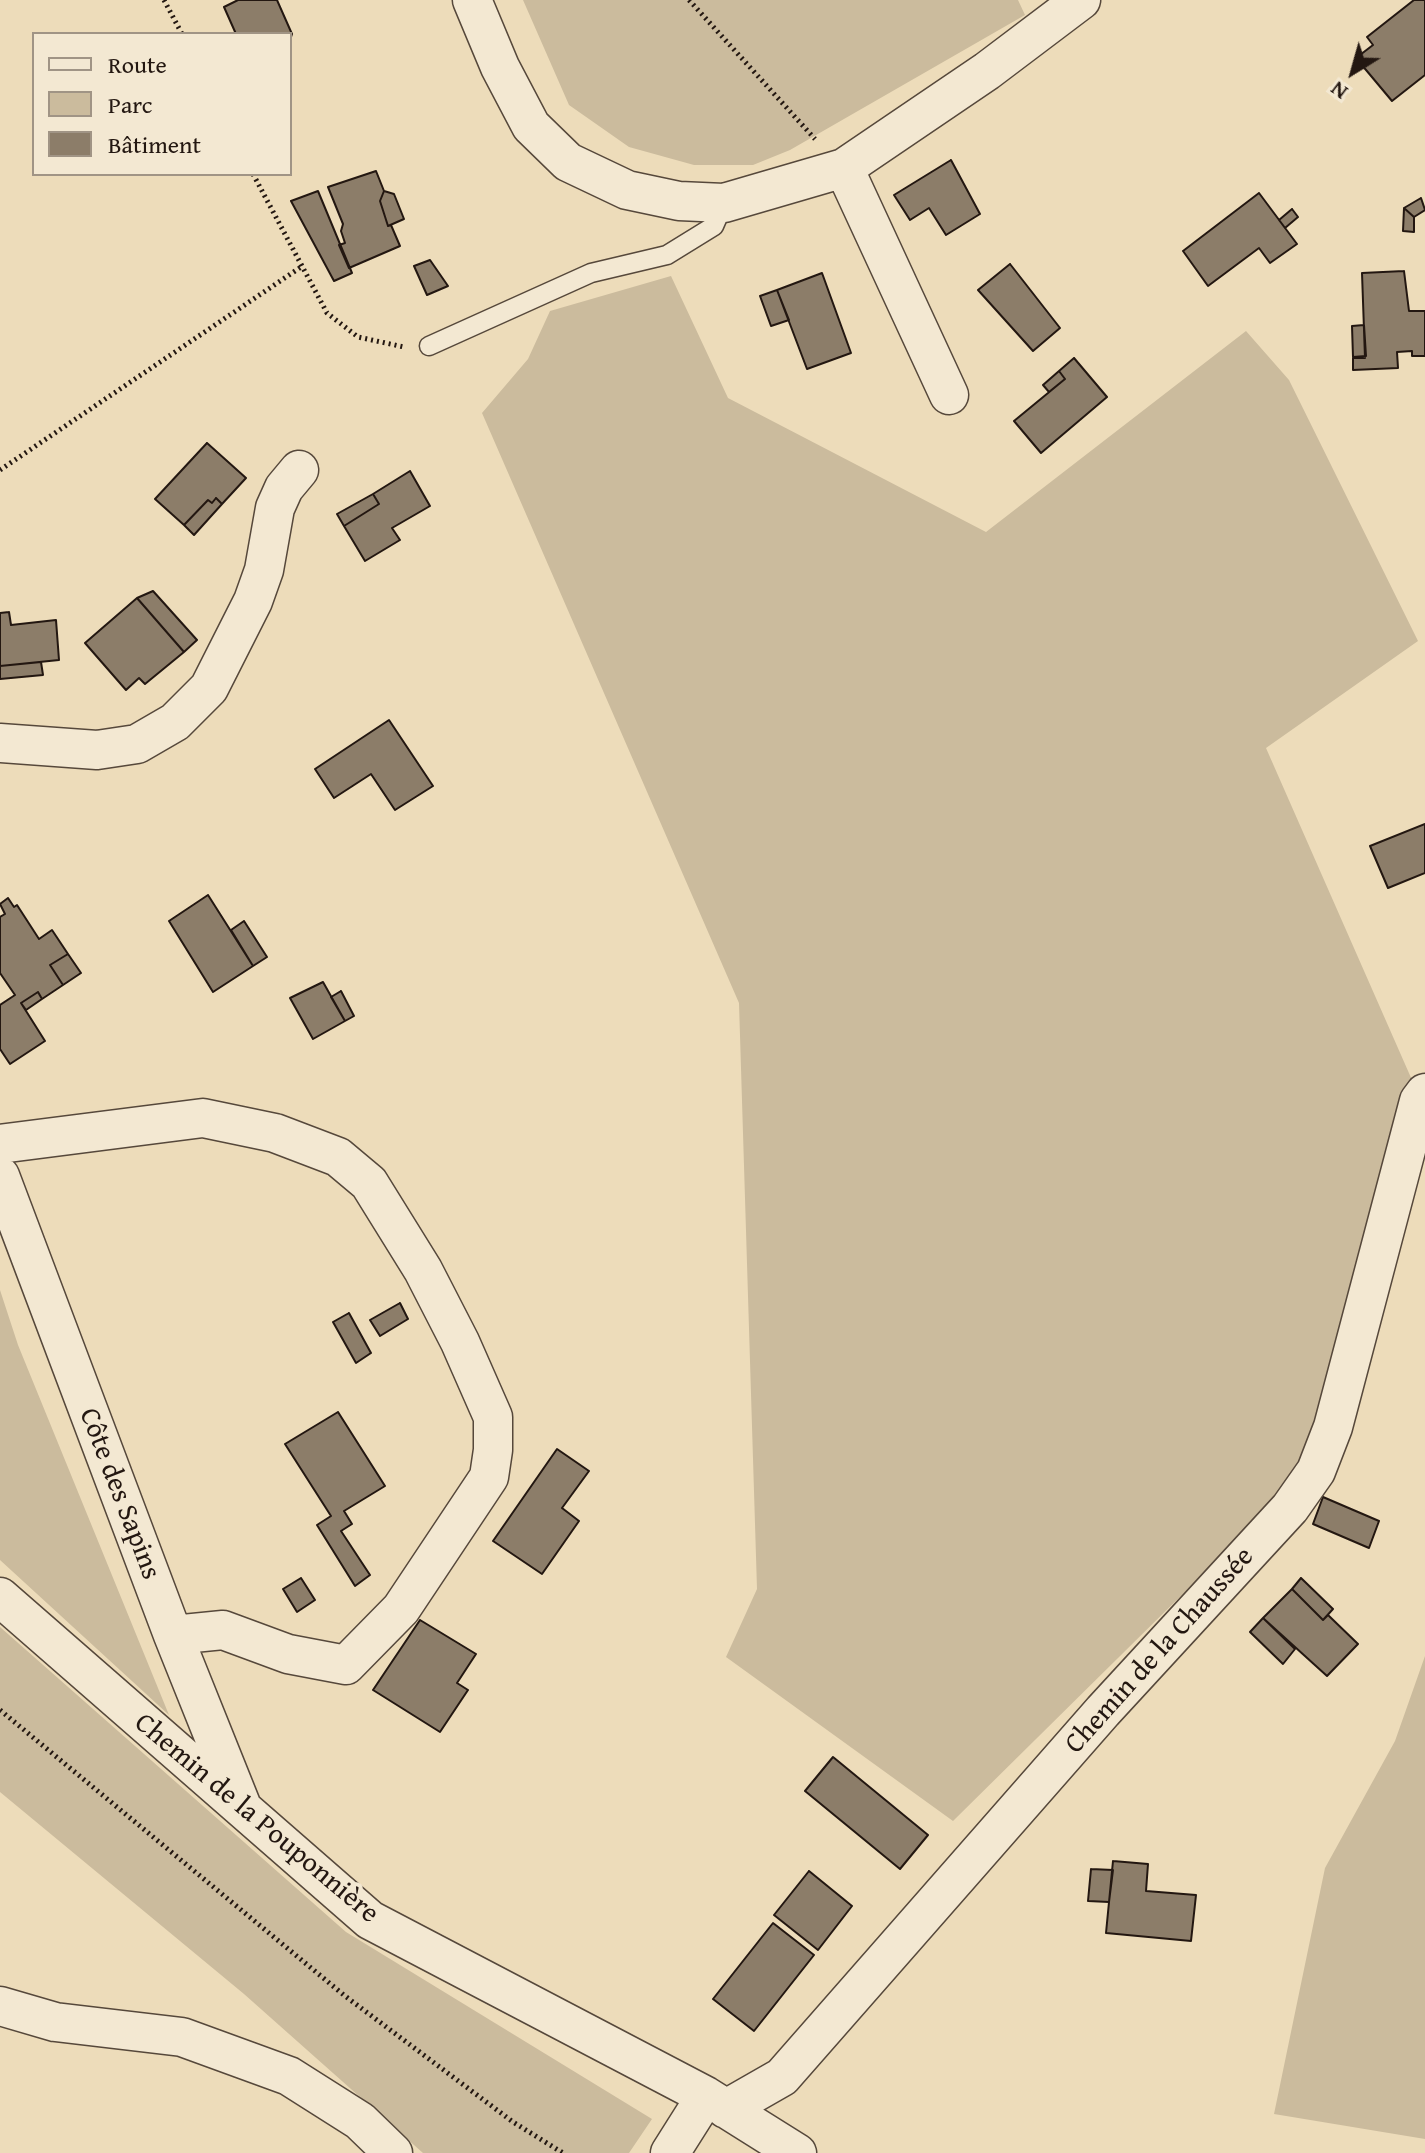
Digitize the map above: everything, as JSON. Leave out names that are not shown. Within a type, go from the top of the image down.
[{"type":"street","points":[[472,0],[500,67],[531,126],[568,162],[627,190],[679,201],[724,203],[844,168],[987,71],[1081,0]]},
{"type":"street","points":[[844,168],[949,395]]},
{"type":"street","points":[[0,743],[97,750],[137,744],[175,722],[209,688],[253,601],[264,570],[275,508],[284,488],[299,470]]},
{"type":"street","name":"Chemin de la Chaussée","points":[[670,2153],[716,2103],[782,2077],[1103,1711],[1290,1508],[1316,1471],[1333,1427],[1419,1101],[1425,1093]]},
{"type":"street","points":[[0,1144],[203,1118],[275,1133],[338,1157],[369,1183],[423,1270],[460,1342],[493,1417],[489,1477],[401,1609],[346,1665],[288,1654],[223,1630],[173,1635]]},
{"type":"street","name":"Côte des Sapins","points":[[0,1176],[173,1635],[243,1810]]},
{"type":"street","name":"Chemin de la Pouponnière","points":[[0,1597],[370,1920],[716,2103],[797,2153]]},
{"type":"street","points":[[0,2006],[55,2022],[182,2037],[289,2076],[360,2121],[393,2153]]},
{"type":"lane","points":[[429,346],[591,273],[667,255],[714,226],[724,203]]},
{"type":"path","points":[[164,0],[181,32]]},
{"type":"path","points":[[689,0],[844,168]]},
{"type":"path","points":[[254,176],[327,313],[358,337],[402,347],[429,346]]},
{"type":"path","points":[[0,470],[301,267]]},
{"type":"path","points":[[0,1710],[345,1996],[513,2122],[563,2153]]},
{"type":"green space","points":[[523,0],[1018,0],[1025,15],[790,150],[753,165],[694,165],[629,147],[569,105]]},
{"type":"green space","points":[[671,276],[728,398],[986,532],[1246,331],[1289,380],[1418,641],[1266,748],[1412,1080],[1312,1445],[1282,1496],[953,1821],[726,1657],[757,1589],[739,1003],[482,413],[528,359],[550,311]]},
{"type":"green space","points":[[0,1290],[18,1345],[169,1715],[0,1560]]},
{"type":"green space","points":[[0,1627],[346,1932],[652,2119],[629,2153],[423,2153],[244,1994],[0,1792]]},
{"type":"green space","points":[[1425,1656],[1425,2139],[1274,2114],[1325,1868],[1395,1741]]},
{"type":"building","points":[[238,0],[277,0],[291,32],[235,32],[224,7]]},
{"type":"building","points":[[1414,0],[1425,0],[1425,75],[1392,101],[1356,58],[1373,45],[1367,37]]},
{"type":"building","points":[[951,160],[980,214],[946,235],[929,208],[910,220],[894,195]]},
{"type":"building","points":[[376,171],[384,191],[380,201],[388,226],[391,225],[400,246],[349,268],[339,245],[345,243],[341,231],[343,224],[328,187]]},
{"type":"building","points":[[318,191],[352,273],[334,281],[291,201]]},
{"type":"building","points":[[384,191],[394,194],[404,219],[388,226],[380,201]]},
{"type":"building","points":[[1259,193],[1297,244],[1270,263],[1259,248],[1208,286],[1183,251]]},
{"type":"building","points":[[1421,198],[1425,210],[1414,217],[1404,208]]},
{"type":"building","points":[[1404,208],[1414,217],[1414,232],[1403,231]]},
{"type":"building","points":[[1292,209],[1298,217],[1285,228],[1279,220]]},
{"type":"building","points":[[430,260],[448,286],[427,295],[414,266]]},
{"type":"building","points":[[1010,264],[1060,328],[1033,351],[978,290]]},
{"type":"building","points":[[1404,271],[1409,311],[1425,311],[1425,356],[1412,356],[1412,351],[1397,352],[1398,368],[1353,370],[1353,358],[1365,358],[1362,273]]},
{"type":"building","points":[[822,273],[851,353],[807,369],[777,290]]},
{"type":"building","points":[[777,290],[789,320],[771,326],[760,296]]},
{"type":"building","points":[[1364,325],[1366,356],[1353,357],[1352,326]]},
{"type":"building","points":[[1074,358],[1107,397],[1041,453],[1014,421],[1065,379],[1059,371]]},
{"type":"building","points":[[1059,371],[1065,379],[1049,392],[1043,385]]},
{"type":"building","points":[[207,443],[246,478],[222,504],[216,498],[212,503],[208,500],[184,525],[155,499]]},
{"type":"building","points":[[410,471],[430,506],[392,528],[400,540],[365,561],[344,526],[379,504],[373,494]]},
{"type":"building","points":[[373,494],[379,504],[344,526],[337,514]]},
{"type":"building","points":[[216,498],[222,504],[194,535],[184,525],[208,500],[212,503]]},
{"type":"building","points":[[153,591],[197,640],[184,652],[137,598]]},
{"type":"building","points":[[137,598],[184,652],[145,684],[139,678],[126,690],[85,643]]},
{"type":"building","points":[[9,612],[11,625],[56,620],[59,660],[0,666],[0,613]]},
{"type":"building","points":[[41,662],[43,675],[0,679],[0,666]]},
{"type":"building","points":[[389,720],[433,786],[395,810],[371,774],[334,798],[315,769]]},
{"type":"building","points":[[1425,824],[1425,873],[1388,888],[1370,846]]},
{"type":"building","points":[[208,895],[253,966],[213,992],[169,921]]},
{"type":"building","points":[[8,898],[14,907],[17,905],[39,939],[52,930],[68,954],[50,965],[63,985],[42,999],[38,992],[21,1003],[45,1041],[10,1064],[0,1049],[0,1005],[15,995],[0,973],[0,917],[5,914],[0,904]]},
{"type":"building","points":[[244,921],[267,957],[253,966],[231,930]]},
{"type":"building","points":[[68,954],[81,973],[63,985],[50,965]]},
{"type":"building","points":[[323,982],[345,1021],[313,1039],[290,998]]},
{"type":"building","points":[[341,991],[354,1016],[345,1021],[331,997]]},
{"type":"building","points":[[38,992],[42,999],[26,1010],[21,1003]]},
{"type":"building","points":[[400,1303],[408,1319],[380,1336],[370,1320]]},
{"type":"building","points":[[349,1313],[371,1353],[356,1363],[333,1322]]},
{"type":"building","points":[[338,1412],[385,1486],[344,1511],[352,1524],[341,1531],[370,1575],[355,1586],[317,1525],[331,1516],[285,1444]]},
{"type":"building","points":[[557,1449],[589,1471],[562,1508],[579,1521],[542,1574],[493,1541]]},
{"type":"building","points":[[1323,1497],[1379,1521],[1369,1548],[1313,1524]]},
{"type":"building","points":[[301,1578],[315,1600],[297,1612],[283,1589]]},
{"type":"building","points":[[1301,1578],[1333,1609],[1323,1620],[1292,1589]]},
{"type":"building","points":[[1292,1589],[1323,1620],[1328,1615],[1358,1644],[1327,1676],[1263,1618]]},
{"type":"building","points":[[1263,1618],[1295,1649],[1283,1664],[1250,1632]]},
{"type":"building","points":[[420,1620],[476,1654],[457,1683],[468,1690],[440,1732],[373,1690]]},
{"type":"building","points":[[833,1757],[928,1835],[900,1869],[805,1791]]},
{"type":"building","points":[[1113,1861],[1148,1864],[1146,1891],[1196,1895],[1191,1941],[1106,1933]]},
{"type":"building","points":[[1091,1869],[1113,1870],[1109,1902],[1088,1901]]},
{"type":"building","points":[[809,1871],[852,1906],[818,1950],[774,1915]]},
{"type":"building","points":[[773,1923],[814,1955],[754,2031],[713,1999]]}]
